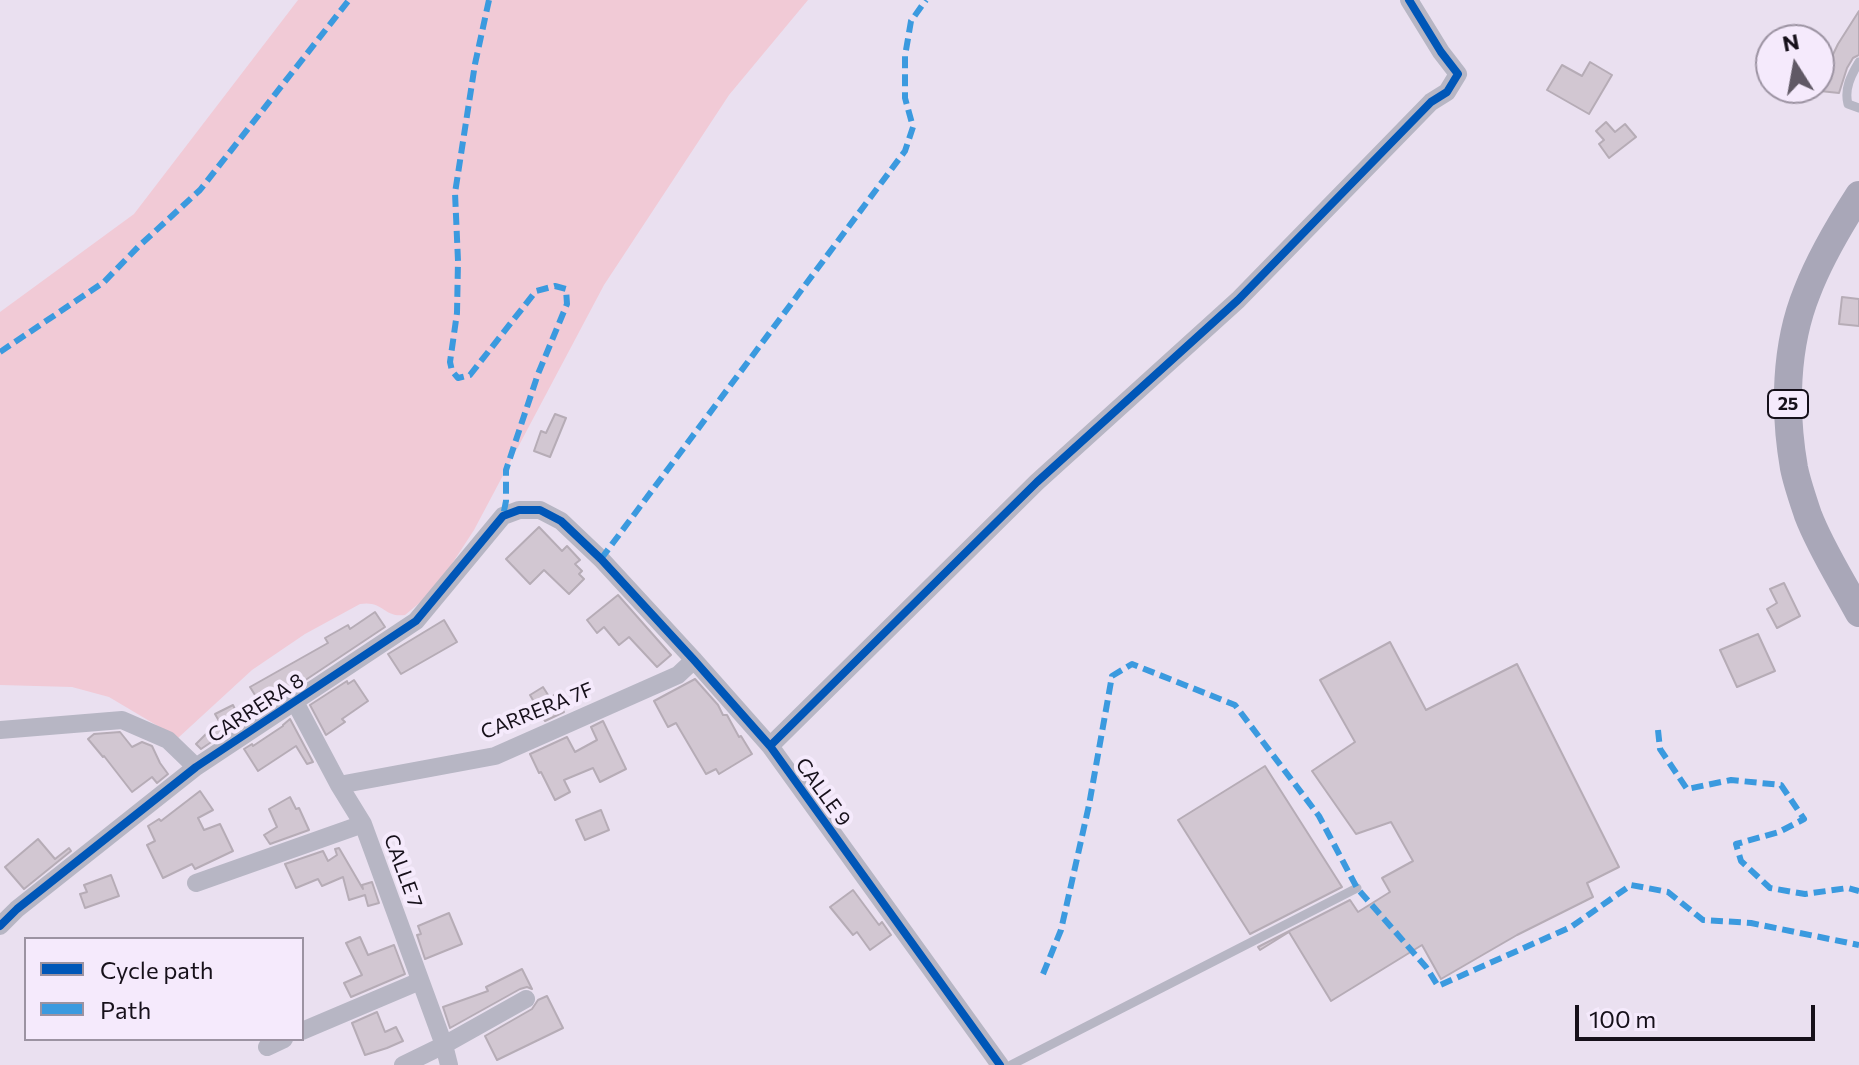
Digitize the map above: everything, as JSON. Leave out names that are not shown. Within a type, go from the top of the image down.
[{"type":"main road","name":"25","points":[[1859,195],[1833,236],[1806,294],[1793,342],[1788,424],[1794,471],[1810,518],[1859,613]]},
{"type":"street","points":[[770,746],[1037,482],[1238,300],[1431,102],[1447,92],[1458,74],[1409,0]]},
{"type":"street","name":"CALLE 9","points":[[519,510],[540,510],[561,521],[601,559],[770,746],[1000,1065]]},
{"type":"street","name":"CARRERA 8","points":[[0,926],[17,909],[196,767],[416,621],[503,516],[519,510]]},
{"type":"street","name":"CARRERA 7F","points":[[339,785],[495,756],[678,675],[694,660]]},
{"type":"street","name":"CALLE 7","points":[[295,702],[363,824],[449,1065]]},
{"type":"street","points":[[0,730],[122,720],[168,740],[196,767]]},
{"type":"street","points":[[196,883],[363,824]]},
{"type":"street","points":[[304,1030],[420,981]]},
{"type":"street","points":[[403,1065],[526,999]]},
{"type":"lane","points":[[1859,62],[1845,94],[1848,104],[1859,108]]},
{"type":"lane","points":[[1011,1065],[1357,888]]},
{"type":"shaded area","points":[[298,0],[808,0],[729,95],[604,285],[474,530],[435,590],[405,615],[392,614],[374,604],[360,604],[305,634],[252,670],[178,738],[109,697],[72,687],[0,685],[0,312],[134,214]]},
{"type":"building","points":[[1859,11],[1859,55],[1847,68],[1839,93],[1835,93],[1835,50]]},
{"type":"building","points":[[1590,62],[1612,75],[1589,114],[1547,90],[1562,65],[1582,76]]},
{"type":"building","points":[[1606,122],[1615,132],[1625,124],[1636,137],[1609,158],[1599,144],[1604,140],[1596,131]]},
{"type":"building","points":[[1842,297],[1859,299],[1859,326],[1839,324]]},
{"type":"building","points":[[555,414],[566,418],[550,457],[534,451],[541,431],[546,433]]},
{"type":"building","points":[[539,527],[562,551],[567,546],[580,560],[575,564],[582,571],[579,574],[584,579],[569,594],[544,570],[530,584],[506,559]]},
{"type":"building","points":[[1784,583],[1800,616],[1777,628],[1767,609],[1777,603],[1770,589]]},
{"type":"building","points":[[618,595],[671,655],[657,667],[629,637],[619,645],[604,627],[597,633],[587,620]]},
{"type":"building","points":[[375,612],[385,627],[277,699],[274,695],[260,703],[250,687],[328,643],[325,638],[348,625],[350,629]]},
{"type":"building","points":[[444,620],[457,642],[401,674],[388,654]]},
{"type":"building","points":[[1758,634],[1775,671],[1737,687],[1720,650]]},
{"type":"building","points":[[1390,642],[1426,710],[1517,664],[1619,867],[1587,883],[1593,897],[1517,935],[1441,979],[1422,945],[1331,1001],[1289,932],[1260,950],[1258,947],[1350,900],[1358,912],[1390,892],[1382,878],[1413,861],[1391,822],[1356,834],[1312,771],[1355,742],[1320,680]]},
{"type":"building","points":[[695,679],[723,715],[727,715],[752,754],[719,774],[716,769],[706,774],[676,723],[668,727],[654,701]]},
{"type":"building","points":[[354,680],[368,701],[326,735],[310,705],[347,681],[348,684]]},
{"type":"building","points":[[543,687],[550,698],[557,693],[564,704],[560,706],[564,712],[545,721],[530,695]]},
{"type":"building","points":[[233,705],[241,722],[201,749],[196,744],[219,721],[215,714]]},
{"type":"building","points":[[290,719],[313,762],[307,764],[296,746],[258,771],[244,749],[253,746]]},
{"type":"building","points":[[603,721],[626,769],[600,782],[593,768],[564,780],[570,792],[555,800],[530,754],[567,737],[575,752],[597,740],[591,727]]},
{"type":"building","points":[[120,732],[132,747],[142,742],[152,746],[168,774],[157,783],[152,777],[132,792],[88,739],[94,734]]},
{"type":"building","points":[[1265,766],[1342,887],[1250,934],[1178,820]]},
{"type":"building","points":[[200,791],[213,810],[198,818],[204,830],[220,824],[233,851],[195,869],[192,864],[163,878],[147,845],[155,841],[148,826],[159,819],[161,821]]},
{"type":"building","points":[[290,797],[309,830],[270,844],[264,835],[277,827],[269,809]]},
{"type":"building","points":[[601,810],[609,830],[585,840],[576,820]]},
{"type":"building","points":[[38,839],[55,859],[69,848],[71,851],[24,889],[5,867]]},
{"type":"building","points":[[339,848],[363,889],[362,885],[372,882],[379,903],[368,906],[365,895],[349,900],[343,877],[322,886],[318,879],[296,888],[285,864],[323,851],[328,861],[337,855],[335,849]]},
{"type":"building","points":[[111,875],[119,896],[85,908],[80,894],[87,892],[84,885]]},
{"type":"building","points":[[853,890],[879,925],[882,922],[891,935],[870,950],[857,932],[853,935],[830,907]]},
{"type":"building","points":[[449,913],[462,944],[425,959],[417,935],[421,934],[418,926]]},
{"type":"building","points":[[360,937],[368,955],[394,945],[405,974],[351,997],[344,983],[362,975],[346,943]]},
{"type":"building","points":[[522,969],[532,989],[520,989],[450,1028],[443,1007],[488,991],[486,987]]},
{"type":"building","points":[[547,996],[563,1028],[497,1060],[485,1036],[532,1009],[538,1000]]},
{"type":"building","points":[[377,1012],[385,1032],[396,1027],[403,1041],[365,1055],[352,1023]]},
{"type":"marked path","points":[[0,352],[104,282],[200,190],[349,0]]},
{"type":"marked path","points":[[489,0],[475,64],[455,193],[458,261],[457,313],[450,362],[452,371],[458,378],[470,375],[536,291],[555,286],[566,289],[567,304],[538,374],[506,470],[503,516]]},
{"type":"marked path","points":[[601,559],[905,151],[913,127],[905,98],[905,56],[911,21],[926,0]]},
{"type":"marked path","points":[[1043,974],[1061,930],[1089,805],[1112,676],[1132,664],[1235,705],[1319,816],[1357,888],[1426,967],[1438,986],[1571,927],[1631,885],[1668,892],[1703,920],[1751,923],[1859,945]]},
{"type":"marked path","points":[[1658,730],[1660,749],[1687,789],[1731,780],[1781,785],[1804,819],[1779,832],[1736,844],[1741,861],[1770,888],[1805,894],[1848,888],[1859,891]]},
{"type":"cycle path","points":[[770,746],[1037,482],[1238,300],[1431,102],[1447,92],[1458,74],[1409,0]]},
{"type":"cycle path","points":[[0,926],[17,909],[196,767],[416,621],[503,516],[519,510],[540,510],[561,521],[601,559],[770,746],[1000,1065]]}]
